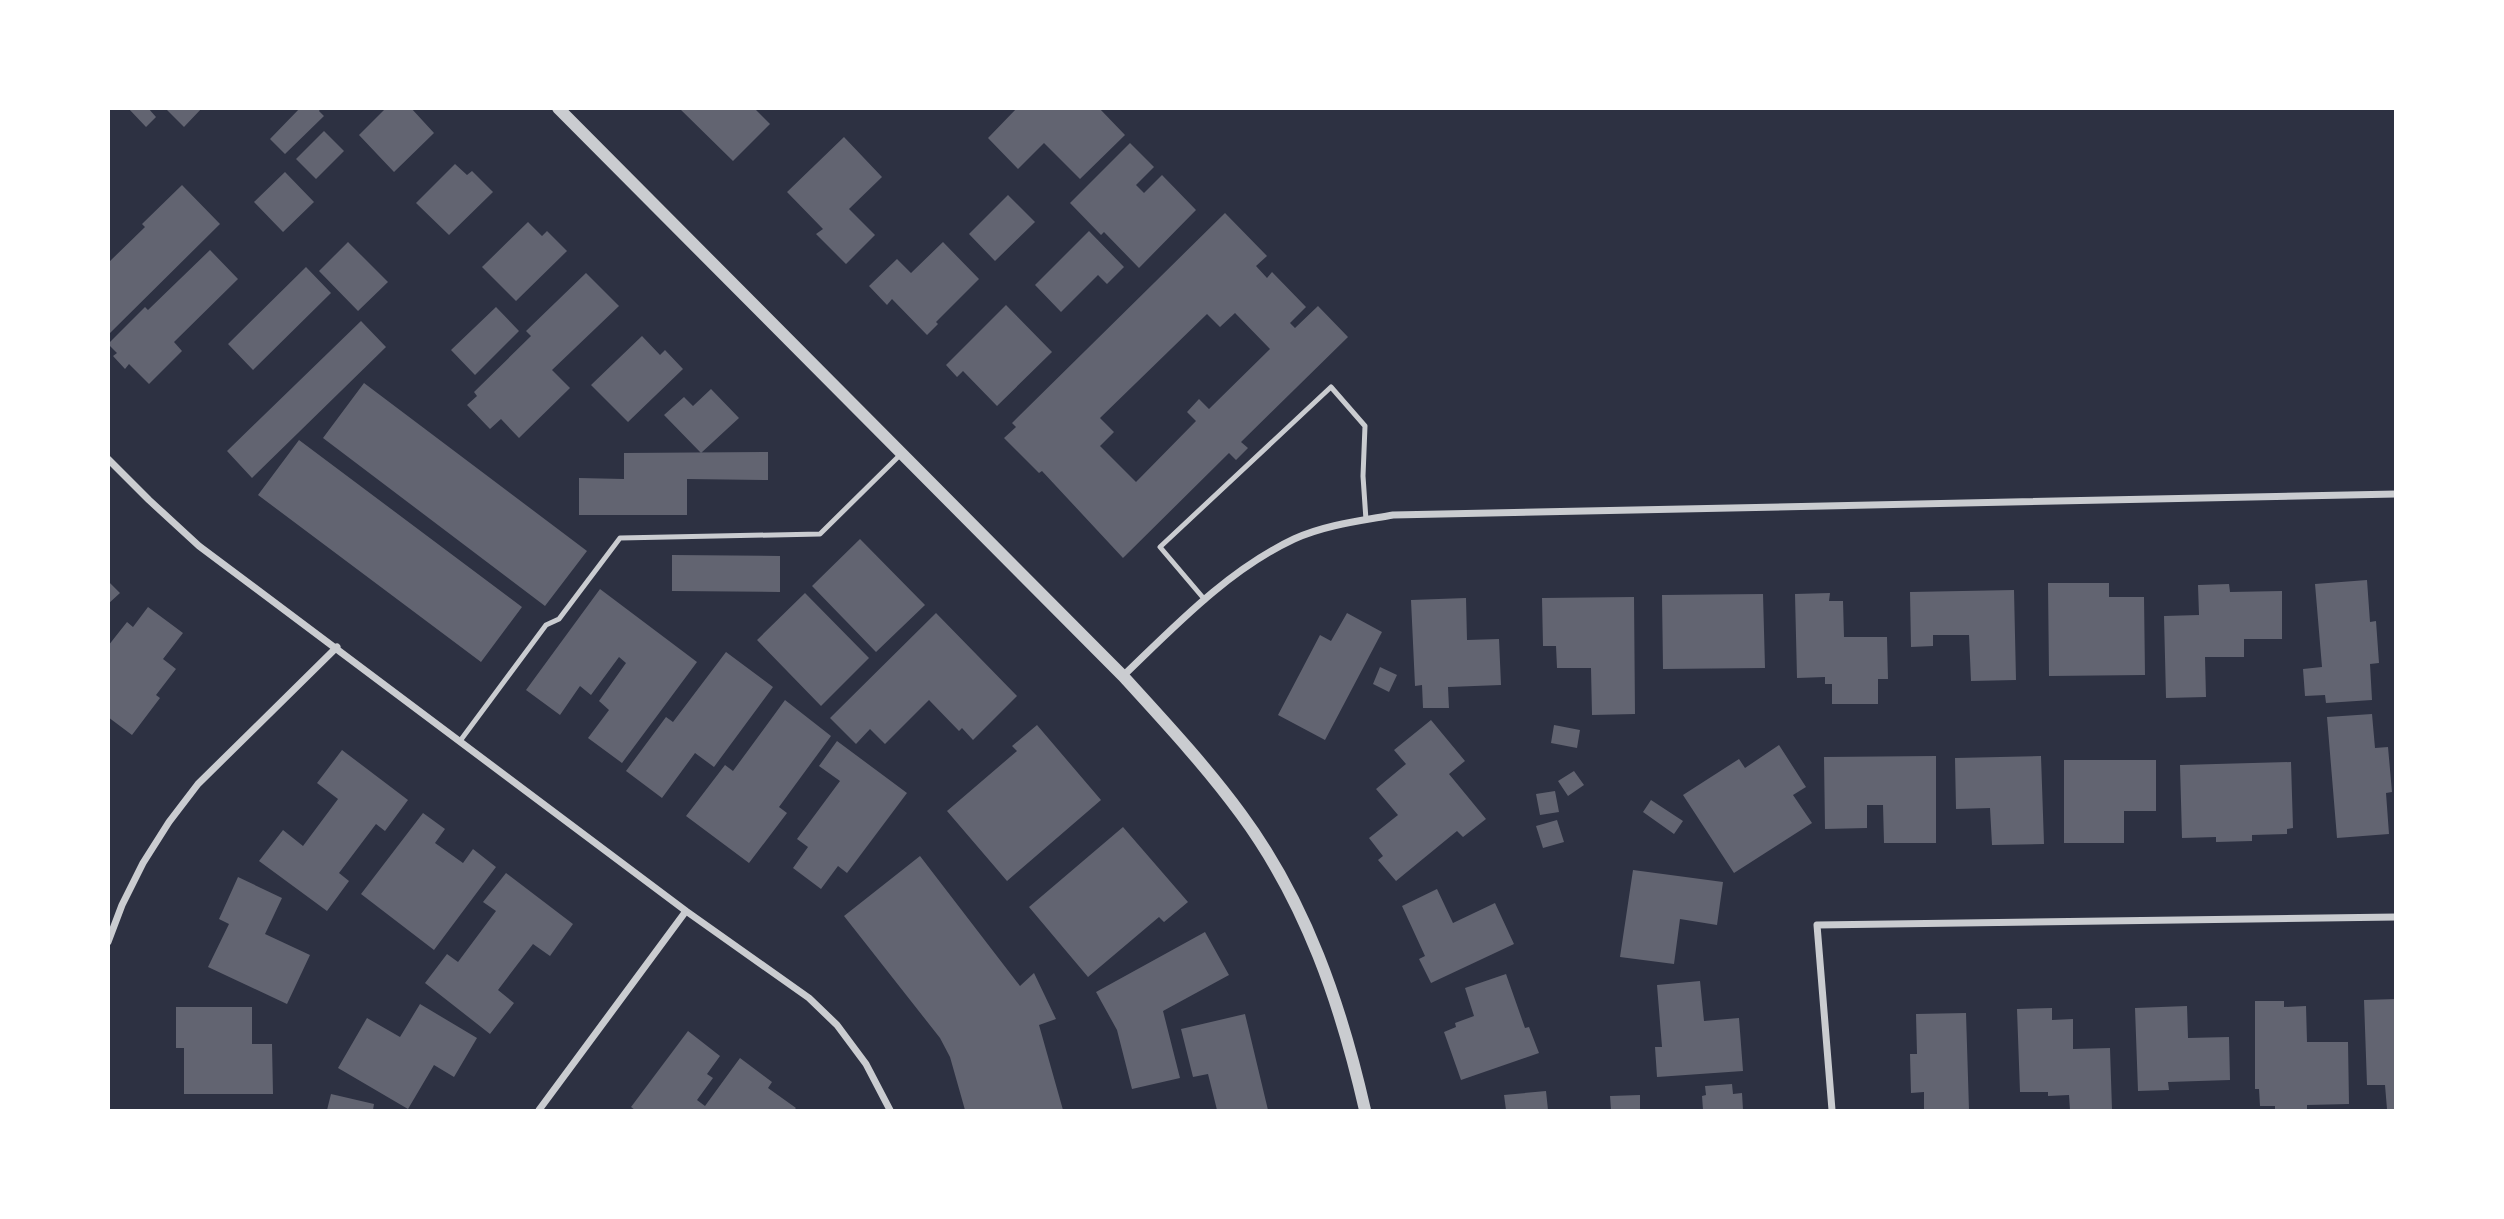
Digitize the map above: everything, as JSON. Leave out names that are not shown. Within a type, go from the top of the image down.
[{"type":"street","points":[[558,108],[1123,676],[1205,769],[1242,815],[1276,869],[1305,923],[1330,983],[1351,1050],[1365,1111]]},
{"type":"street","points":[[110,462],[199,546],[686,911],[809,998],[836,1025],[866,1064],[890,1111]]},
{"type":"street","points":[[1123,676],[1205,600],[1253,562],[1294,539],[1338,524],[1392,515],[2396,494]]},
{"type":"street","points":[[108,942],[122,905],[143,863],[198,784],[337,647]]},
{"type":"street","points":[[539,1111],[686,911]]},
{"type":"street","points":[[1832,1111],[1817,925],[2396,917]]},
{"type":"lane","points":[[1205,600],[1160,547],[1332,387],[1365,426],[1363,475],[1366,520]]},
{"type":"lane","points":[[460,741],[546,625],[559,620],[620,538],[820,534],[901,455]]},
{"type":"building","points":[[128,108],[148,108],[156,117],[146,127]]},
{"type":"building","points":[[165,108],[202,108],[184,127]]},
{"type":"building","points":[[300,108],[321,108],[319,111],[324,116],[285,154],[270,139]]},
{"type":"building","points":[[386,108],[411,108],[434,133],[394,172],[359,135]]},
{"type":"building","points":[[679,108],[758,108],[756,110],[770,124],[733,161]]},
{"type":"building","points":[[1017,108],[1099,108],[1125,135],[1080,179],[1044,143],[1018,169],[988,138]]},
{"type":"building","points":[[324,131],[344,151],[316,179],[296,159]]},
{"type":"building","points":[[844,137],[882,177],[849,209],[875,235],[846,264],[816,234],[823,229],[787,192]]},
{"type":"building","points":[[1130,143],[1154,167],[1136,185],[1144,193],[1162,175],[1196,210],[1139,268],[1104,232],[1101,235],[1070,203]]},
{"type":"building","points":[[455,164],[467,175],[472,171],[493,192],[449,235],[416,203]]},
{"type":"building","points":[[285,172],[314,202],[283,232],[254,202]]},
{"type":"building","points":[[182,185],[220,224],[108,335],[108,263],[145,227],[142,224]]},
{"type":"building","points":[[1008,195],[1035,222],[995,261],[969,234]]},
{"type":"building","points":[[1225,213],[1267,256],[1256,266],[1267,278],[1272,272],[1306,307],[1290,323],[1295,328],[1318,306],[1348,337],[1241,442],[1248,448],[1236,460],[1229,453],[1123,558],[1042,471],[1039,473],[1004,438],[1016,427],[1012,423]],"holes":[[[1235,313],[1270,349],[1209,409],[1199,399],[1187,412],[1196,421],[1136,482],[1100,446],[1114,432],[1100,418],[1207,314],[1220,327]]]},
{"type":"building","points":[[528,222],[542,236],[547,231],[567,251],[516,301],[482,267]]},
{"type":"building","points":[[1089,231],[1124,267],[1107,284],[1098,275],[1061,312],[1035,285]]},
{"type":"building","points":[[348,242],[388,282],[358,311],[319,271]]},
{"type":"building","points":[[943,242],[979,279],[936,322],[938,324],[927,335],[892,299],[887,305],[869,286],[897,259],[911,273]]},
{"type":"building","points":[[210,250],[238,279],[174,342],[182,351],[149,384],[129,364],[125,369],[113,356],[117,353],[108,344],[145,307],[148,310]]},
{"type":"building","points":[[306,267],[331,293],[253,370],[228,344]]},
{"type":"building","points":[[586,273],[619,306],[552,370],[570,388],[519,438],[501,419],[490,429],[467,405],[477,396],[474,392],[531,336],[526,331]]},
{"type":"building","points":[[1006,305],[1052,352],[997,406],[963,371],[957,377],[946,365]]},
{"type":"building","points":[[496,307],[519,331],[475,375],[451,350]]},
{"type":"building","points":[[361,321],[386,347],[252,478],[227,451]]},
{"type":"building","points":[[642,336],[660,355],[665,350],[683,369],[628,422],[591,385]]},
{"type":"building","points":[[364,383],[587,551],[545,606],[323,438]]},
{"type":"building","points":[[711,389],[739,418],[701,453],[664,415],[684,397],[693,406]]},
{"type":"building","points":[[299,440],[522,607],[481,662],[258,495]]},
{"type":"building","points":[[768,452],[768,480],[687,479],[687,515],[579,515],[579,478],[624,479],[624,453]]},
{"type":"building","points":[[860,539],[925,605],[876,652],[812,586]]},
{"type":"building","points":[[672,555],[780,556],[780,592],[672,591]]},
{"type":"building","points":[[2367,580],[2370,622],[2376,621],[2379,663],[2370,664],[2372,700],[2326,703],[2325,695],[2305,696],[2303,669],[2322,667],[2315,584]]},
{"type":"building","points":[[108,581],[120,593],[108,604]]},
{"type":"building","points":[[2048,583],[2109,583],[2109,597],[2144,597],[2145,675],[2049,676]]},
{"type":"building","points":[[2229,584],[2230,592],[2282,591],[2282,639],[2244,639],[2244,657],[2205,657],[2206,697],[2166,698],[2164,616],[2199,615],[2198,585]]},
{"type":"building","points":[[600,589],[697,662],[622,763],[588,738],[609,710],[599,701],[626,663],[619,657],[591,695],[580,686],[560,715],[526,690]]},
{"type":"building","points":[[2014,590],[2016,680],[1971,681],[1969,635],[1933,635],[1933,646],[1911,647],[1910,592]]},
{"type":"building","points":[[805,593],[869,658],[821,706],[757,640]]},
{"type":"building","points":[[1830,593],[1829,601],[1843,601],[1844,637],[1887,637],[1888,679],[1878,679],[1878,704],[1832,704],[1832,684],[1825,684],[1825,677],[1797,678],[1795,594]]},
{"type":"building","points":[[1763,594],[1765,668],[1663,669],[1662,595]]},
{"type":"building","points":[[1634,597],[1635,714],[1592,715],[1591,668],[1557,668],[1556,646],[1543,646],[1542,598]]},
{"type":"building","points":[[1466,598],[1467,640],[1499,639],[1501,685],[1448,687],[1449,708],[1423,708],[1422,685],[1415,686],[1411,600]]},
{"type":"building","points":[[148,607],[183,633],[163,659],[176,669],[156,695],[160,698],[132,735],[108,717],[108,646],[127,622],[133,627]]},
{"type":"building","points":[[936,613],[1017,696],[973,740],[962,728],[959,731],[929,700],[885,744],[870,729],[856,744],[830,718]]},
{"type":"building","points":[[1347,613],[1382,632],[1325,740],[1278,715],[1320,635],[1331,641]]},
{"type":"building","points":[[726,652],[773,687],[714,767],[695,753],[662,798],[626,771],[666,717],[673,722]]},
{"type":"building","points":[[1380,667],[1397,675],[1389,692],[1373,684]]},
{"type":"building","points":[[785,700],[831,736],[779,807],[787,813],[749,863],[686,816],[725,765],[733,771]]},
{"type":"building","points":[[2372,714],[2375,748],[2388,747],[2392,792],[2386,793],[2389,834],[2337,838],[2327,717]]},
{"type":"building","points":[[1431,720],[1465,761],[1449,774],[1486,819],[1463,837],[1457,831],[1396,881],[1378,860],[1383,856],[1369,838],[1398,815],[1376,789],[1406,764],[1394,750]]},
{"type":"building","points":[[1037,725],[1101,800],[1007,881],[947,811],[1017,751],[1012,746]]},
{"type":"building","points":[[1554,725],[1580,730],[1577,748],[1551,743]]},
{"type":"building","points":[[837,741],[907,793],[847,873],[838,866],[821,889],[793,868],[808,847],[797,839],[840,781],[819,766]]},
{"type":"building","points":[[1779,745],[1806,787],[1793,795],[1812,823],[1734,873],[1683,795],[1739,759],[1745,768]]},
{"type":"building","points":[[342,750],[408,800],[385,831],[376,824],[339,873],[349,881],[327,911],[259,861],[283,830],[303,846],[338,799],[317,783]]},
{"type":"building","points":[[1936,756],[1936,843],[1884,843],[1883,805],[1867,805],[1867,828],[1825,829],[1824,757]]},
{"type":"building","points":[[2041,756],[2044,844],[1992,845],[1990,808],[1956,809],[1955,758]]},
{"type":"building","points":[[2064,760],[2156,760],[2156,811],[2124,811],[2124,843],[2064,843]]},
{"type":"building","points":[[2291,762],[2293,828],[2287,829],[2287,834],[2252,835],[2252,841],[2216,842],[2216,837],[2182,838],[2180,765]]},
{"type":"building","points":[[1574,771],[1584,785],[1568,796],[1558,781]]},
{"type":"building","points":[[1555,791],[1559,812],[1540,815],[1536,794]]},
{"type":"building","points":[[1651,800],[1683,821],[1674,834],[1643,812]]},
{"type":"building","points":[[423,813],[445,829],[435,843],[463,863],[473,849],[496,867],[434,950],[361,894]]},
{"type":"building","points":[[1557,820],[1564,842],[1543,848],[1536,826]]},
{"type":"building","points":[[1123,827],[1188,902],[1164,922],[1159,917],[1088,977],[1029,907]]},
{"type":"building","points":[[920,856],[1020,986],[1034,973],[1056,1019],[1039,1025],[1063,1110],[965,1110],[950,1057],[940,1038],[844,916]]},
{"type":"building","points":[[1633,870],[1723,882],[1717,925],[1680,919],[1674,964],[1620,957]]},
{"type":"building","points":[[506,873],[573,924],[550,956],[533,944],[498,990],[514,1003],[490,1034],[425,983],[447,954],[458,962],[496,911],[483,902]]},
{"type":"building","points":[[238,877],[282,898],[265,934],[310,955],[287,1004],[208,967],[229,924],[219,919]]},
{"type":"building","points":[[1437,889],[1453,923],[1495,903],[1514,944],[1431,983],[1419,959],[1425,956],[1402,906]]},
{"type":"building","points":[[1205,932],[1229,975],[1163,1011],[1180,1078],[1132,1089],[1117,1030],[1096,992]]},
{"type":"building","points":[[1506,974],[1525,1028],[1529,1027],[1539,1053],[1461,1080],[1444,1032],[1456,1027],[1455,1023],[1474,1016],[1465,988]]},
{"type":"building","points":[[1700,981],[1704,1021],[1739,1018],[1743,1071],[1657,1077],[1655,1047],[1662,1047],[1657,985]]},
{"type":"building","points":[[2396,999],[2396,1109],[2387,1109],[2385,1085],[2367,1085],[2364,1000]]},
{"type":"building","points":[[2255,1001],[2284,1001],[2284,1007],[2306,1006],[2307,1042],[2348,1042],[2349,1104],[2307,1105],[2307,1110],[2275,1110],[2275,1106],[2260,1106],[2259,1089],[2255,1089]]},
{"type":"building","points":[[420,1004],[477,1038],[454,1077],[434,1065],[408,1109],[338,1068],[367,1018],[400,1037]]},
{"type":"building","points":[[2187,1006],[2188,1038],[2229,1037],[2230,1080],[2168,1082],[2169,1090],[2138,1091],[2135,1008]]},
{"type":"building","points":[[176,1007],[252,1007],[252,1044],[272,1044],[273,1094],[184,1094],[184,1048],[176,1048]]},
{"type":"building","points":[[2052,1008],[2052,1020],[2073,1019],[2073,1049],[2110,1048],[2112,1110],[2070,1110],[2069,1095],[2048,1096],[2048,1092],[2020,1092],[2017,1009]]},
{"type":"building","points":[[1966,1013],[1969,1110],[1924,1110],[1924,1092],[1911,1093],[1910,1054],[1917,1054],[1916,1014]]},
{"type":"building","points":[[1245,1014],[1268,1110],[1217,1110],[1208,1074],[1193,1077],[1181,1029]]},
{"type":"building","points":[[688,1031],[720,1056],[707,1074],[713,1078],[697,1100],[705,1106],[740,1058],[772,1082],[768,1088],[796,1108],[635,1110],[631,1107]]},
{"type":"building","points":[[1732,1084],[1733,1094],[1742,1093],[1743,1110],[1703,1110],[1702,1096],[1706,1095],[1705,1086]]},
{"type":"building","points":[[1546,1091],[1548,1110],[1506,1110],[1504,1095]]},
{"type":"building","points":[[331,1094],[374,1104],[373,1110],[327,1110]]},
{"type":"building","points":[[1640,1095],[1640,1110],[1611,1110],[1610,1096]]}]
